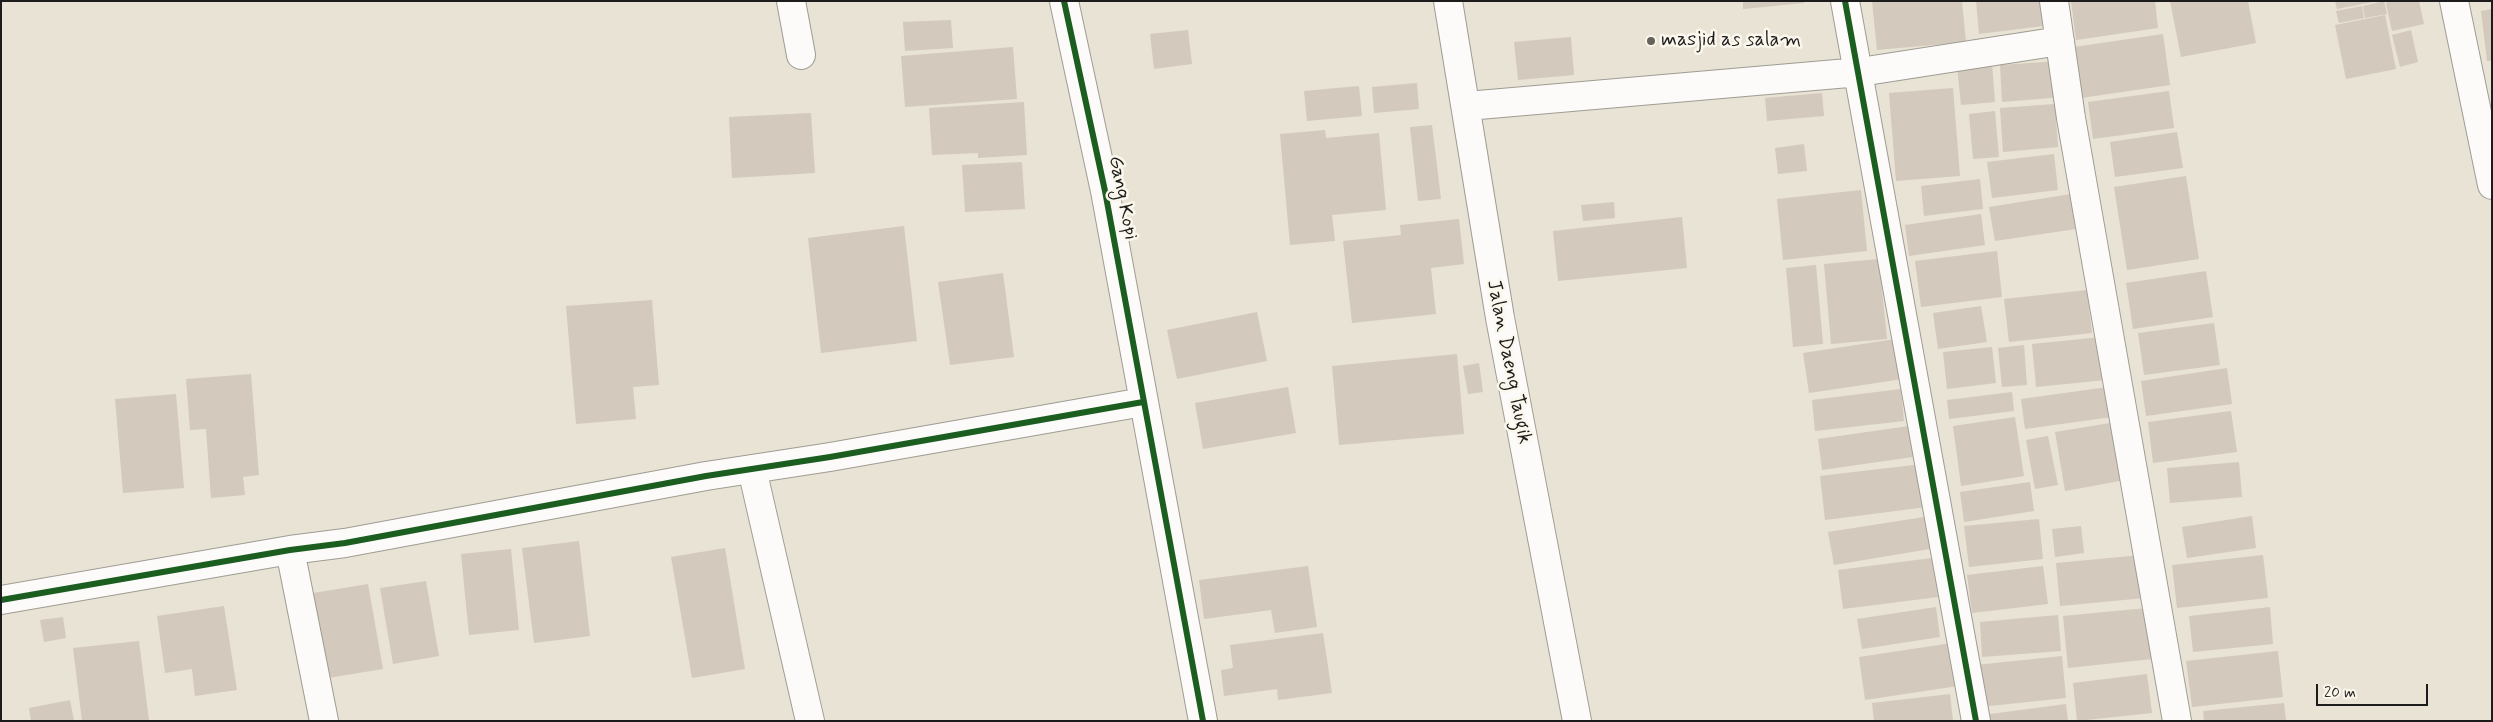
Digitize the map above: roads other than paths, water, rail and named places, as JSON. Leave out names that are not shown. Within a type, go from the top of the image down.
[{"type":"street","points":[[791,1],[801,54]]},
{"type":"street","name":"Gang Kopi","points":[[1064,1],[1104,191],[1203,721]]},
{"type":"street","name":"Jalan Daeng Taugik","points":[[1448,1],[1467,106],[1480,207],[1577,721]]},
{"type":"street","points":[[1845,1],[1860,72],[1976,721]]},
{"type":"street","points":[[2054,1],[2078,157],[2177,721]]},
{"type":"street","points":[[2454,1],[2492,185]]},
{"type":"street","points":[[1467,106],[1860,72],[2060,41]]},
{"type":"street","points":[[1,600],[345,542],[752,469],[1143,402]]},
{"type":"street","points":[[752,469],[810,721]]},
{"type":"street","points":[[290,550],[324,721]]},
{"type":"place","name":"masjid as salam","points":[[1651,41]]}]
